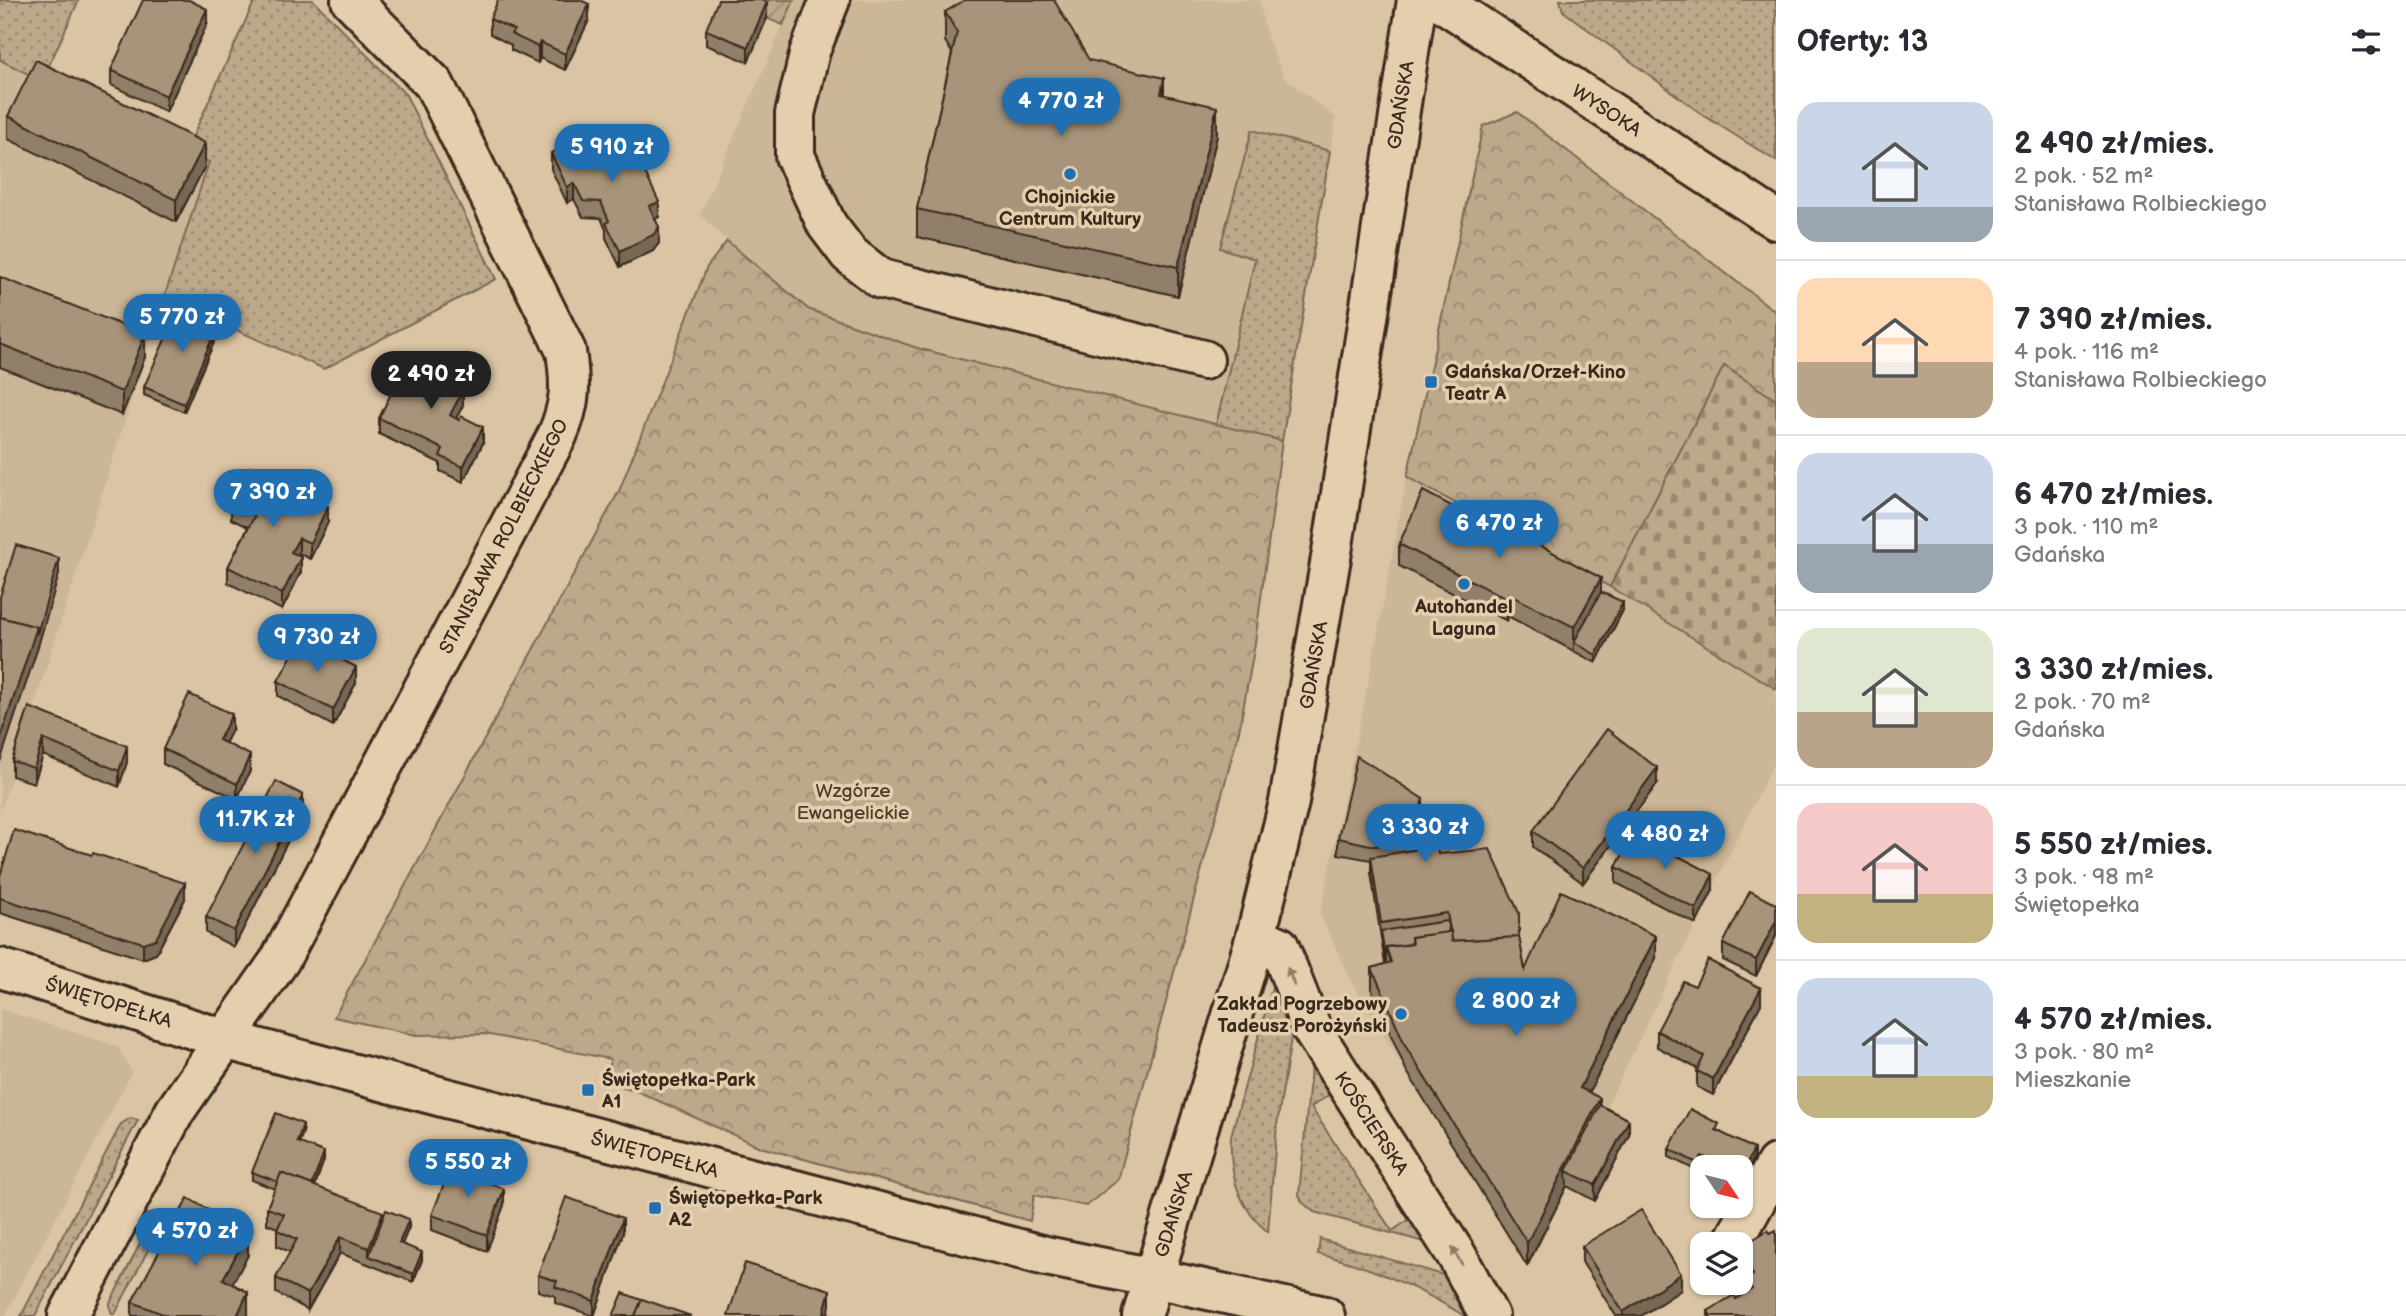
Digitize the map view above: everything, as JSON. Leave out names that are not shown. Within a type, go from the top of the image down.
[{"type":"street","name":"STANISŁAWA ROLBIECKIEGO","points":[[68,1316],[175,1111],[280,960],[551,448],[568,411],[570,379],[566,351],[434,84],[351,0]]},
{"type":"street","points":[[830,0],[810,51],[795,114],[795,156],[827,225],[849,254],[881,279],[1204,360]]},
{"type":"street","name":"GDAŃSKA","points":[[1142,1316],[1256,936],[1294,776],[1332,552],[1417,0]]},
{"type":"street","name":"WYSOKA","points":[[1439,0],[1776,220]]},
{"type":"street","name":"KOŚCIERSKA","points":[[1256,936],[1279,946],[1311,1028],[1457,1256],[1489,1316]]},
{"type":"street","name":"ŚWIĘTOPEŁKA","points":[[0,968],[224,1039],[1046,1256],[1154,1278]]},
{"type":"street","points":[[1739,1232],[1776,1164]]},
{"type":"street","points":[[1154,1278],[1325,1316]]},
{"type":"shaded area","points":[[794,0],[1259,0],[1267,38],[1284,77],[1336,118],[1330,151],[1252,130],[1221,248],[1255,259],[1216,425],[917,348],[808,309],[700,215]]},
{"type":"shaded area","points":[[0,60],[209,162],[0,813]]},
{"type":"shaded area","points":[[1407,477],[1610,587],[1776,689],[1776,758],[1528,1269],[1352,983],[1320,914],[1368,684]]},
{"type":"shaded area","points":[[0,1009],[117,1046],[132,1072],[5,1316],[0,1316]]},
{"type":"green space","points":[[0,0],[79,0],[42,81],[0,60]]},
{"type":"green space","points":[[255,0],[313,0],[406,95],[496,279],[324,369],[164,298],[209,162],[186,151]]},
{"type":"green space","points":[[722,0],[794,0],[783,25]]},
{"type":"green space","points":[[1560,0],[1776,0],[1776,161],[1703,115],[1563,11]]},
{"type":"green space","points":[[1517,112],[1776,312],[1776,400],[1724,366],[1610,587],[1407,477],[1483,126]]},
{"type":"green space","points":[[1252,130],[1330,151],[1282,441],[1216,425],[1255,259],[1220,248]]},
{"type":"green space","name":"Wzgórze Ewangelickie","points":[[727,241],[808,309],[917,348],[1282,441],[1254,650],[1239,731],[1118,1180],[1086,1206],[1034,1195],[1030,1221],[760,1147],[639,1092],[610,1082],[610,1059],[485,1034],[416,1035],[334,1017],[619,491],[707,267]]},
{"type":"green space","points":[[1724,366],[1776,400],[1776,689],[1610,587]]},
{"type":"green space","points":[[1272,988],[1280,988],[1293,1026],[1277,1125],[1268,1232],[1249,1212],[1238,1189],[1232,1164],[1231,1136]]},
{"type":"green space","points":[[1312,1057],[1335,1091],[1311,1107],[1392,1231],[1416,1215],[1428,1243],[1314,1212],[1302,1202],[1299,1195]]},
{"type":"green space","points":[[131,1118],[138,1120],[35,1316],[21,1316],[121,1124]]},
{"type":"green space","points":[[155,1214],[166,1215],[115,1314],[112,1314],[109,1305]]},
{"type":"green space","points":[[1320,1239],[1443,1275],[1452,1280],[1471,1310],[1463,1315],[1393,1278],[1318,1254]]},
{"type":"building","points":[[143,0],[189,0],[207,9],[166,96],[111,70]]},
{"type":"building","points":[[498,0],[580,0],[589,4],[565,54],[540,42],[538,47],[511,34],[514,30],[490,19]]},
{"type":"building","points":[[718,0],[767,2],[748,47],[706,30]]},
{"type":"building","name":"Chojnickie Centrum Kultury","points":[[965,0],[1054,0],[1089,60],[1164,78],[1161,94],[1217,107],[1178,267],[917,209],[957,32],[945,12]]},
{"type":"building","points":[[36,60],[205,143],[176,200],[8,116]]},
{"type":"building","points":[[625,130],[659,202],[649,206],[659,227],[653,235],[620,251],[606,223],[609,221],[601,202],[583,201],[574,183],[567,187],[551,153],[593,133],[598,142]]},
{"type":"building","points":[[0,277],[145,334],[122,392],[0,344]]},
{"type":"building","points":[[181,303],[220,320],[184,404],[144,387]]},
{"type":"building","points":[[410,355],[436,367],[439,377],[463,390],[450,415],[459,420],[461,416],[483,427],[463,467],[440,456],[443,449],[379,418]]},
{"type":"building","points":[[250,467],[328,506],[310,543],[299,538],[291,552],[301,557],[282,594],[228,567],[255,515],[231,503]]},
{"type":"building","points":[[1423,491],[1524,544],[1528,539],[1601,578],[1574,627],[1508,594],[1507,599],[1399,544]]},
{"type":"building","points":[[16,545],[59,558],[37,634],[37,627],[0,617],[0,597]]},
{"type":"building","points":[[1601,592],[1623,602],[1596,655],[1574,642]]},
{"type":"building","points":[[0,617],[37,627],[0,739]]},
{"type":"building","points":[[301,638],[356,667],[333,710],[278,681]]},
{"type":"building","points":[[189,694],[232,714],[219,740],[250,755],[237,784],[163,749]]},
{"type":"building","points":[[29,707],[127,746],[119,771],[43,739],[34,768],[12,761]]},
{"type":"building","points":[[1607,729],[1657,768],[1583,868],[1533,831]]},
{"type":"building","points":[[1357,756],[1423,799],[1412,841],[1375,846],[1338,838]]},
{"type":"building","points":[[276,781],[303,795],[234,931],[206,917]]},
{"type":"building","points":[[14,830],[185,883],[156,939],[143,943],[0,898],[0,876]]},
{"type":"building","points":[[1634,833],[1713,874],[1696,909],[1616,867]]},
{"type":"building","points":[[1437,836],[1438,854],[1490,849],[1519,913],[1519,937],[1452,941],[1447,913],[1381,923],[1371,857],[1414,850],[1412,841]]},
{"type":"building","points":[[1561,891],[1656,936],[1580,1088],[1600,1098],[1527,1243],[1406,1047],[1372,968],[1391,962],[1386,947],[1412,944],[1411,937],[1451,931],[1452,941],[1519,937],[1525,970]]},
{"type":"building","points":[[1750,891],[1776,904],[1776,921],[1756,960],[1723,944]]},
{"type":"building","points":[[1447,921],[1449,932],[1411,937],[1411,944],[1386,947],[1386,962],[1381,931]]},
{"type":"building","points":[[1708,960],[1761,988],[1713,1079],[1697,1071],[1704,1056],[1657,1031],[1683,981],[1695,986]]},
{"type":"building","points":[[1600,1105],[1629,1120],[1595,1185],[1566,1171]]},
{"type":"building","points":[[1690,1109],[1719,1124],[1716,1130],[1754,1149],[1751,1155],[1690,1155],[1690,1160],[1669,1149]]},
{"type":"building","points":[[276,1113],[303,1124],[297,1142],[324,1152],[312,1185],[281,1173],[278,1182],[252,1172]]},
{"type":"building","points":[[453,1160],[484,1172],[482,1180],[504,1189],[487,1235],[432,1215]]},
{"type":"building","points":[[281,1173],[383,1212],[369,1248],[340,1237],[308,1294],[276,1278],[297,1239],[277,1230],[284,1214],[267,1208]]},
{"type":"building","points":[[566,1197],[623,1218],[594,1301],[555,1287],[557,1281],[538,1275]]},
{"type":"building","points":[[188,1198],[248,1233],[223,1279],[248,1292],[237,1316],[168,1316],[132,1302]]},
{"type":"building","points":[[386,1210],[409,1219],[399,1243],[422,1252],[413,1274],[369,1256]]},
{"type":"building","points":[[1641,1210],[1681,1274],[1623,1312],[1582,1246]]},
{"type":"building","points":[[1768,1230],[1770,1233],[1776,1230],[1776,1316],[1711,1316],[1708,1311],[1734,1295],[1736,1299],[1742,1295],[1753,1295],[1753,1239]]},
{"type":"building","points":[[745,1263],[830,1290],[824,1312],[836,1316],[728,1316]]},
{"type":"building","points":[[623,1293],[642,1300],[635,1316],[613,1316]]},
{"type":"building","points":[[642,1299],[691,1316],[635,1316]]},
{"type":"place","name":"Chojnickie Centrum Kultury","points":[[1070,174]]},
{"type":"place","name":"Gdańska/Orzeł-Kino Teatr A","points":[[1431,382]]},
{"type":"place","name":"Autohandel Laguna","points":[[1464,584]]},
{"type":"place","name":"Zakład Pogrzebowy Tadeusz Porożyński","points":[[1401,1014]]},
{"type":"place","name":"Świętopełka-Park A1","points":[[588,1090]]},
{"type":"place","name":"Świętopełka-Park A2","points":[[655,1208]]}]
